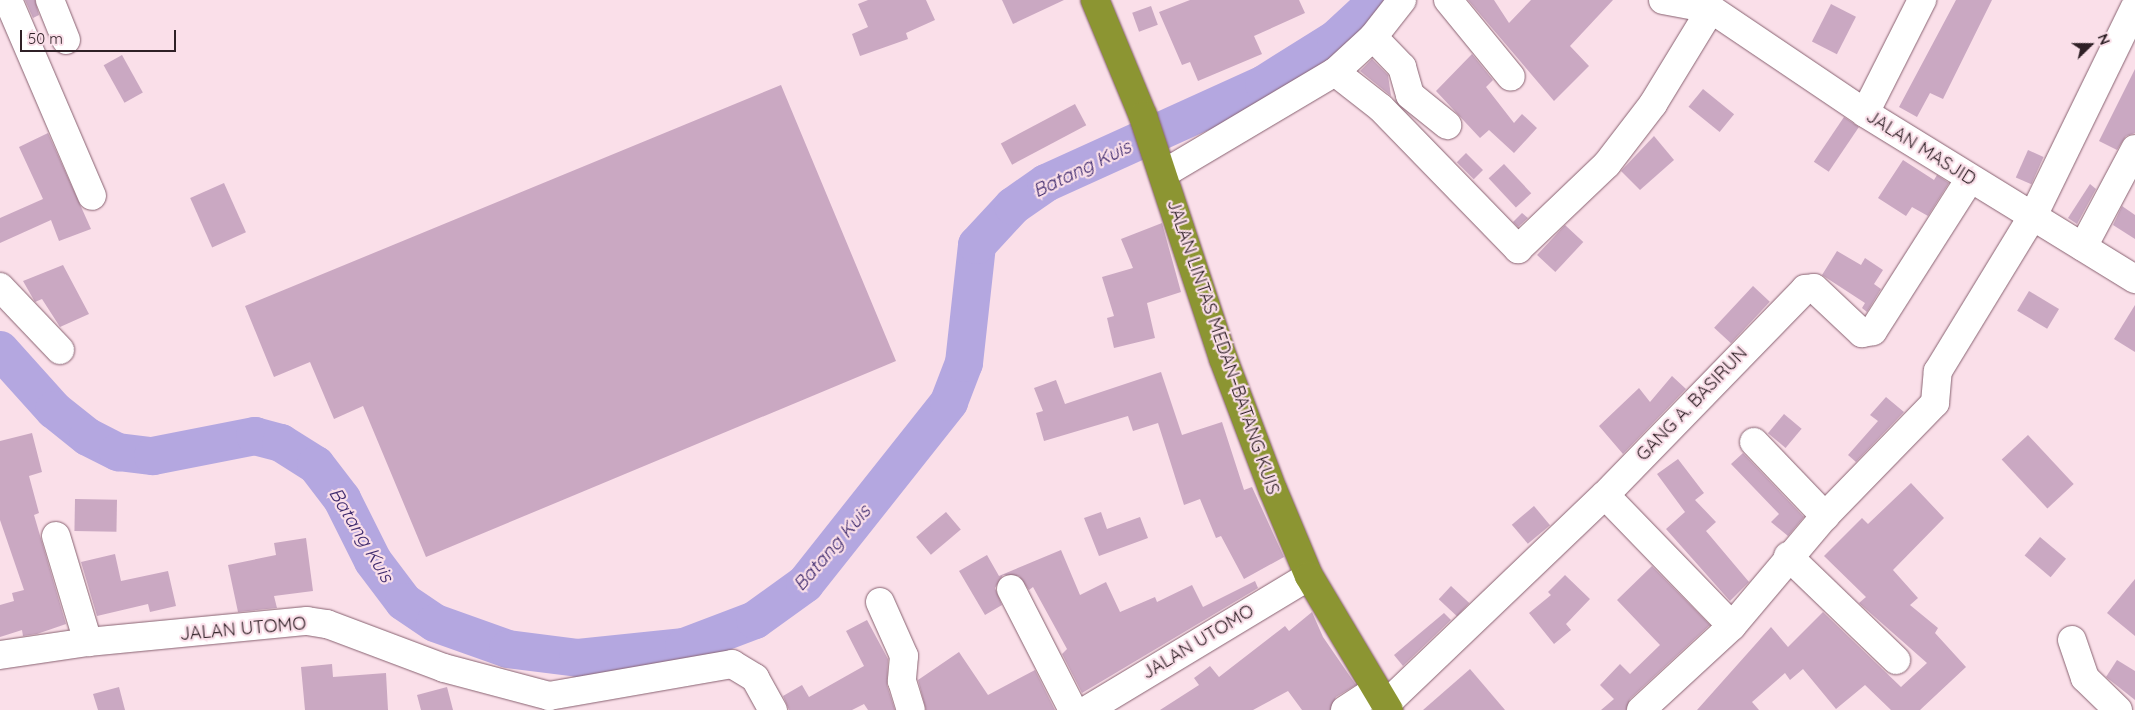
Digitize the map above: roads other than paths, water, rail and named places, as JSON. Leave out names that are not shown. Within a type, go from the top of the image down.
[{"type":"highway","name":"JALAN LINTAS MEDAN–BATANG KUIS","points":[[1095,0],[1143,116],[1238,400],[1309,576],[1383,702]]},
{"type":"street","points":[[8,0],[92,196]]},
{"type":"street","points":[[50,0],[66,40]]},
{"type":"street","points":[[1159,163],[1335,72],[1373,37],[1402,0]]},
{"type":"street","points":[[1448,0],[1512,77]]},
{"type":"street","points":[[1335,72],[1380,108],[1518,249],[1607,164],[1653,104],[1712,8],[1663,0]]},
{"type":"street","points":[[1865,113],[1922,0]]},
{"type":"street","points":[[1641,710],[1732,626],[1788,556],[1932,407],[1939,396],[1938,371],[2034,214],[2135,7]]},
{"type":"street","name":"JALAN MASJID","points":[[1712,8],[1865,113],[1970,179],[2034,214],[2083,248],[2135,279]]},
{"type":"street","points":[[1373,37],[1402,67],[1410,95],[1447,126]]},
{"type":"street","points":[[2083,248],[2135,150]]},
{"type":"street","name":"GANG A. BASIRUN","points":[[1345,710],[1383,702],[1605,495],[1805,289],[1814,288],[1862,332],[1873,331],[1970,179]]},
{"type":"street","points":[[0,287],[60,350]]},
{"type":"street","points":[[1754,442],[1825,516]]},
{"type":"street","points":[[1605,495],[1732,626]]},
{"type":"street","points":[[56,536],[88,642]]},
{"type":"street","points":[[1788,556],[1896,660]]},
{"type":"street","name":"JALAN UTOMO","points":[[1088,710],[1309,576]]},
{"type":"street","points":[[1011,589],[1073,710]]},
{"type":"street","points":[[880,602],[904,656],[902,681],[911,710]]},
{"type":"street","name":"JALAN UTOMO","points":[[0,655],[88,642],[307,622],[327,624],[444,668],[552,703]]},
{"type":"street","points":[[2072,640],[2085,678],[2118,710]]},
{"type":"street","points":[[552,703],[732,664],[755,678],[773,710]]},
{"type":"waterway","name":"Batang Kuis","points":[[0,350],[54,410],[88,437],[118,452],[153,456],[255,436],[281,443],[316,465],[342,499],[373,561],[404,602],[435,623],[508,649],[578,658],[684,647],[755,620],[805,584],[949,402],[964,363],[977,245],[1013,206],[1046,183],[1264,84],[1336,39],[1378,0]]}]
